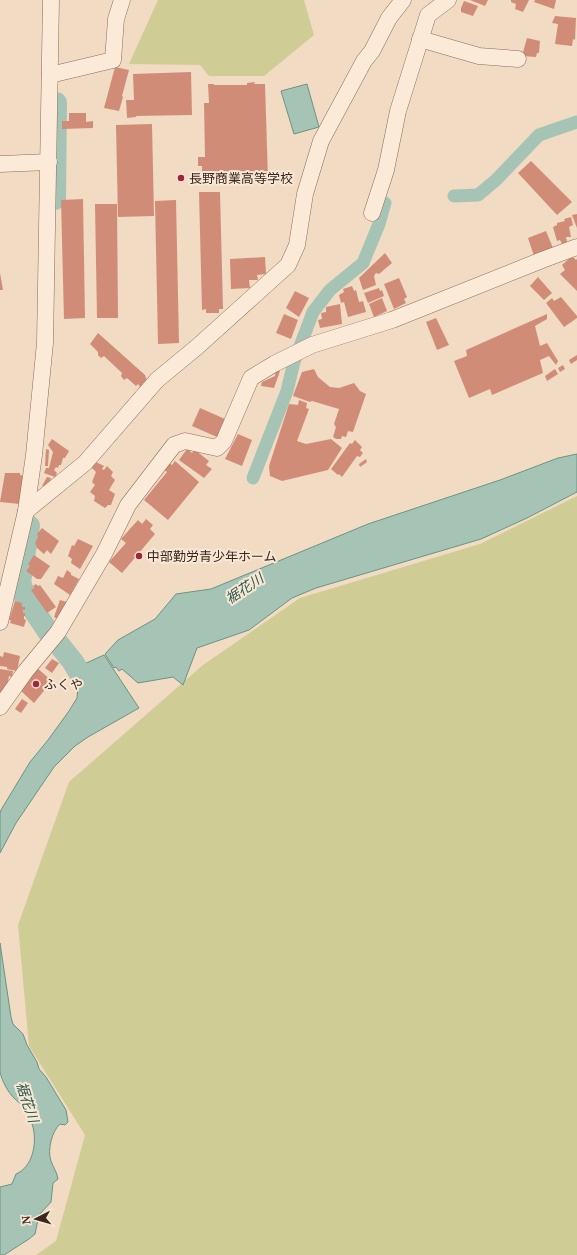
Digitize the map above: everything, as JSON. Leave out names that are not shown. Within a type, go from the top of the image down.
[{"type":"street","points":[[0,622],[26,511],[34,455],[45,343],[51,0]]},
{"type":"street","points":[[50,75],[113,60],[116,19],[122,0]]},
{"type":"street","points":[[26,511],[85,463],[157,380],[198,347],[288,265],[297,245],[305,194],[321,141],[389,18],[403,0]]},
{"type":"street","points":[[372,213],[386,170],[398,111],[428,15],[448,0]]},
{"type":"street","points":[[420,39],[478,56],[518,59]]},
{"type":"street","points":[[0,164],[49,162]]},
{"type":"street","points":[[0,707],[25,672],[58,632],[104,554],[128,505],[174,445],[185,441],[217,448],[224,441],[250,378],[312,345],[392,320],[577,247]]},
{"type":"shaded area","points":[[158,0],[304,0],[314,35],[264,76],[209,76],[200,65],[129,64]]},
{"type":"shaded area","points":[[577,496],[577,1255],[36,1255],[56,1241],[85,1135],[29,1046],[18,925],[69,782],[203,665],[300,598],[480,544]]},
{"type":"water","points":[[307,84],[319,127],[294,134],[281,91]]},
{"type":"water","name":"裾花川","points":[[577,454],[577,492],[527,518],[481,539],[316,588],[292,598],[249,630],[197,648],[183,685],[173,677],[138,683],[122,669],[119,671],[116,667],[114,668],[105,654],[118,640],[155,619],[176,594],[211,589],[368,524],[500,480],[558,458]]},
{"type":"water","points":[[104,655],[139,708],[75,746],[54,767],[16,823],[0,853],[1,810],[30,762],[48,740],[77,698],[78,687],[76,676],[84,664]]},
{"type":"water","name":"裾花川","points":[[0,943],[13,1024],[23,1034],[39,1069],[46,1077],[66,1110],[68,1122],[65,1125],[60,1124],[57,1127],[51,1141],[50,1157],[58,1179],[53,1183],[51,1202],[39,1215],[35,1234],[4,1255],[0,1255],[0,1187],[12,1184],[16,1174],[22,1171],[30,1160],[34,1147],[34,1133],[26,1106],[17,1101],[9,1092],[0,1072]]},
{"type":"building","points":[[470,0],[488,0],[485,6]]},
{"type":"building","points":[[511,0],[529,0],[523,12],[515,9],[516,4],[511,2]]},
{"type":"building","points":[[535,0],[556,0],[554,9],[534,2]]},
{"type":"building","points":[[464,1],[478,6],[473,16],[461,12]]},
{"type":"building","points":[[555,16],[576,18],[575,40],[573,39],[572,46],[555,44],[558,24],[552,23]]},
{"type":"building","points":[[527,38],[540,41],[539,53],[537,53],[536,57],[522,56]]},
{"type":"building","points":[[115,67],[129,70],[119,111],[104,108]]},
{"type":"building","points":[[191,72],[192,115],[136,116],[127,118],[126,100],[134,100],[133,74]]},
{"type":"building","points":[[255,82],[254,84],[265,84],[268,179],[202,181],[202,166],[198,166],[198,157],[205,157],[204,103],[209,103],[208,84],[247,85],[247,83]]},
{"type":"building","points":[[69,113],[86,113],[86,122],[93,121],[93,128],[62,129],[62,121],[69,121]]},
{"type":"building","points":[[152,124],[154,216],[118,217],[116,125]]},
{"type":"building","points":[[531,161],[572,202],[557,215],[518,173]]},
{"type":"building","points":[[199,192],[220,192],[223,309],[219,309],[219,313],[206,313],[206,309],[202,310]]},
{"type":"building","points":[[83,199],[85,318],[64,319],[61,200]]},
{"type":"building","points":[[176,200],[179,343],[158,344],[155,201]]},
{"type":"building","points":[[95,204],[117,204],[118,318],[97,318]]},
{"type":"building","points":[[577,214],[577,228],[572,215]]},
{"type":"building","points":[[571,217],[573,225],[569,227],[571,237],[566,237],[567,242],[562,244],[560,240],[557,241],[553,227],[557,225],[557,223],[565,221],[564,219]]},
{"type":"building","points":[[546,231],[553,248],[534,256],[528,238]]},
{"type":"building","points":[[385,253],[392,263],[379,274],[376,273],[374,276],[376,285],[363,290],[359,278]]},
{"type":"building","points":[[572,256],[576,260],[577,259],[577,291],[560,274],[565,270],[562,265]]},
{"type":"building","points":[[265,257],[266,274],[257,275],[258,280],[249,280],[250,288],[231,289],[230,259]]},
{"type":"building","points":[[0,273],[3,290],[0,290]]},
{"type":"building","points":[[538,277],[552,293],[544,300],[530,286]]},
{"type":"building","points":[[399,278],[407,297],[404,299],[406,303],[394,309],[384,284]]},
{"type":"building","points":[[352,286],[354,291],[356,290],[359,302],[363,301],[366,312],[348,317],[344,302],[341,303],[339,295],[344,292],[343,289]]},
{"type":"building","points":[[379,288],[380,291],[382,290],[384,296],[368,303],[364,293]]},
{"type":"building","points":[[295,291],[309,298],[299,317],[286,308]]},
{"type":"building","points":[[561,297],[577,316],[577,318],[564,327],[546,303],[552,298],[554,301]]},
{"type":"building","points":[[382,298],[387,311],[374,317],[369,304]]},
{"type":"building","points":[[340,304],[342,324],[320,328],[318,320],[322,319],[321,313],[326,312],[326,307]]},
{"type":"building","points":[[284,314],[298,320],[291,339],[276,333]]},
{"type":"building","points":[[547,314],[547,319],[535,326],[540,346],[547,343],[558,361],[556,365],[549,356],[540,360],[543,373],[492,395],[490,389],[469,398],[454,361],[467,356],[466,350]]},
{"type":"building","points":[[436,318],[449,345],[437,350],[426,322]]},
{"type":"building","points":[[98,333],[145,375],[147,381],[140,387],[138,384],[136,386],[127,378],[124,380],[121,376],[122,373],[104,356],[101,358],[98,355],[98,352],[90,344]]},
{"type":"building","points":[[577,355],[577,360],[571,364],[569,360]]},
{"type":"building","points":[[563,365],[565,369],[560,372],[558,368]]},
{"type":"building","points":[[314,369],[318,377],[330,387],[339,388],[354,383],[360,391],[366,394],[353,432],[348,431],[346,437],[342,436],[341,439],[336,439],[333,437],[336,427],[334,424],[339,409],[293,396],[302,372]]},
{"type":"building","points":[[555,369],[558,374],[547,381],[545,376]]},
{"type":"building","points":[[276,370],[280,371],[274,388],[261,386],[262,382],[275,376]]},
{"type":"building","points":[[299,400],[307,403],[306,408],[309,409],[297,441],[306,444],[331,439],[342,448],[328,470],[282,481],[270,476],[269,466],[289,404],[298,405]]},
{"type":"building","points":[[200,408],[225,419],[217,437],[192,426]]},
{"type":"building","points":[[238,434],[252,440],[242,466],[225,459]]},
{"type":"building","points":[[52,439],[69,451],[65,458],[63,458],[61,465],[59,465],[58,468],[56,467],[54,470],[57,473],[55,477],[44,473],[46,468],[49,468],[53,452],[48,445]]},
{"type":"building","points":[[355,440],[362,447],[360,450],[363,453],[360,457],[357,456],[342,477],[331,469],[350,443],[352,444]]},
{"type":"building","points":[[46,449],[49,450],[48,466],[45,466]]},
{"type":"building","points":[[187,449],[192,453],[195,450],[209,461],[206,465],[212,469],[204,478],[179,460]]},
{"type":"building","points":[[366,459],[367,462],[360,467],[359,464]]},
{"type":"building","points":[[94,461],[104,466],[102,469],[104,470],[107,466],[113,472],[111,476],[115,480],[109,490],[115,494],[111,505],[108,505],[105,508],[94,501],[95,496],[90,492],[95,485],[92,482],[96,472],[90,466]]},
{"type":"building","points":[[175,461],[199,482],[168,520],[144,500],[167,472],[164,469],[169,463],[172,465]]},
{"type":"building","points":[[5,473],[20,473],[20,475],[24,476],[20,504],[0,502]]},
{"type":"building","points":[[47,477],[51,478],[47,488],[42,486]]},
{"type":"building","points":[[146,519],[153,525],[150,529],[155,534],[122,573],[109,562],[126,543],[121,539],[138,520],[142,524]]},
{"type":"building","points":[[42,528],[59,541],[51,554],[47,550],[44,554],[37,548],[35,543],[38,537],[37,534]]},
{"type":"building","points":[[78,539],[93,546],[80,569],[71,563],[72,559],[68,556],[72,545],[74,546]]},
{"type":"building","points":[[34,555],[50,566],[41,579],[37,579],[26,571],[30,566],[28,564]]},
{"type":"building","points":[[67,570],[71,573],[71,575],[79,579],[70,595],[54,584],[58,576],[63,578]]},
{"type":"building","points":[[36,584],[38,586],[40,585],[56,607],[47,613],[31,590]]},
{"type":"building","points":[[60,600],[67,602],[59,620],[54,617]]},
{"type":"building","points":[[15,601],[22,603],[22,607],[25,607],[25,610],[23,610],[23,613],[25,613],[24,619],[26,620],[24,627],[10,623],[11,620],[9,620]]},
{"type":"building","points":[[4,652],[20,656],[17,671],[0,666],[0,656],[3,657]]},
{"type":"building","points":[[52,659],[59,663],[52,673],[45,668]]},
{"type":"building","points":[[37,668],[52,681],[34,703],[20,690]]},
{"type":"building","points":[[0,669],[13,671],[12,677],[9,676],[6,692],[0,692]]},
{"type":"building","points":[[22,699],[28,703],[21,713],[15,709]]},
{"type":"waterway","points":[[55,199],[56,103]]},
{"type":"waterway","points":[[454,196],[478,195],[496,180],[539,135],[577,122]]},
{"type":"waterway","points":[[253,478],[287,391],[294,362],[313,312],[330,290],[363,263],[379,224],[385,203]]},
{"type":"waterway","points":[[29,526],[20,582],[25,597],[49,633]]},
{"type":"waterway","points":[[57,642],[73,662],[94,697]]},
{"type":"place","name":"長野商業高等学校","points":[[181,178]]},
{"type":"place","name":"中部勤労青少年ホーム","points":[[139,556]]},
{"type":"place","name":"ふくや","points":[[36,684]]}]
